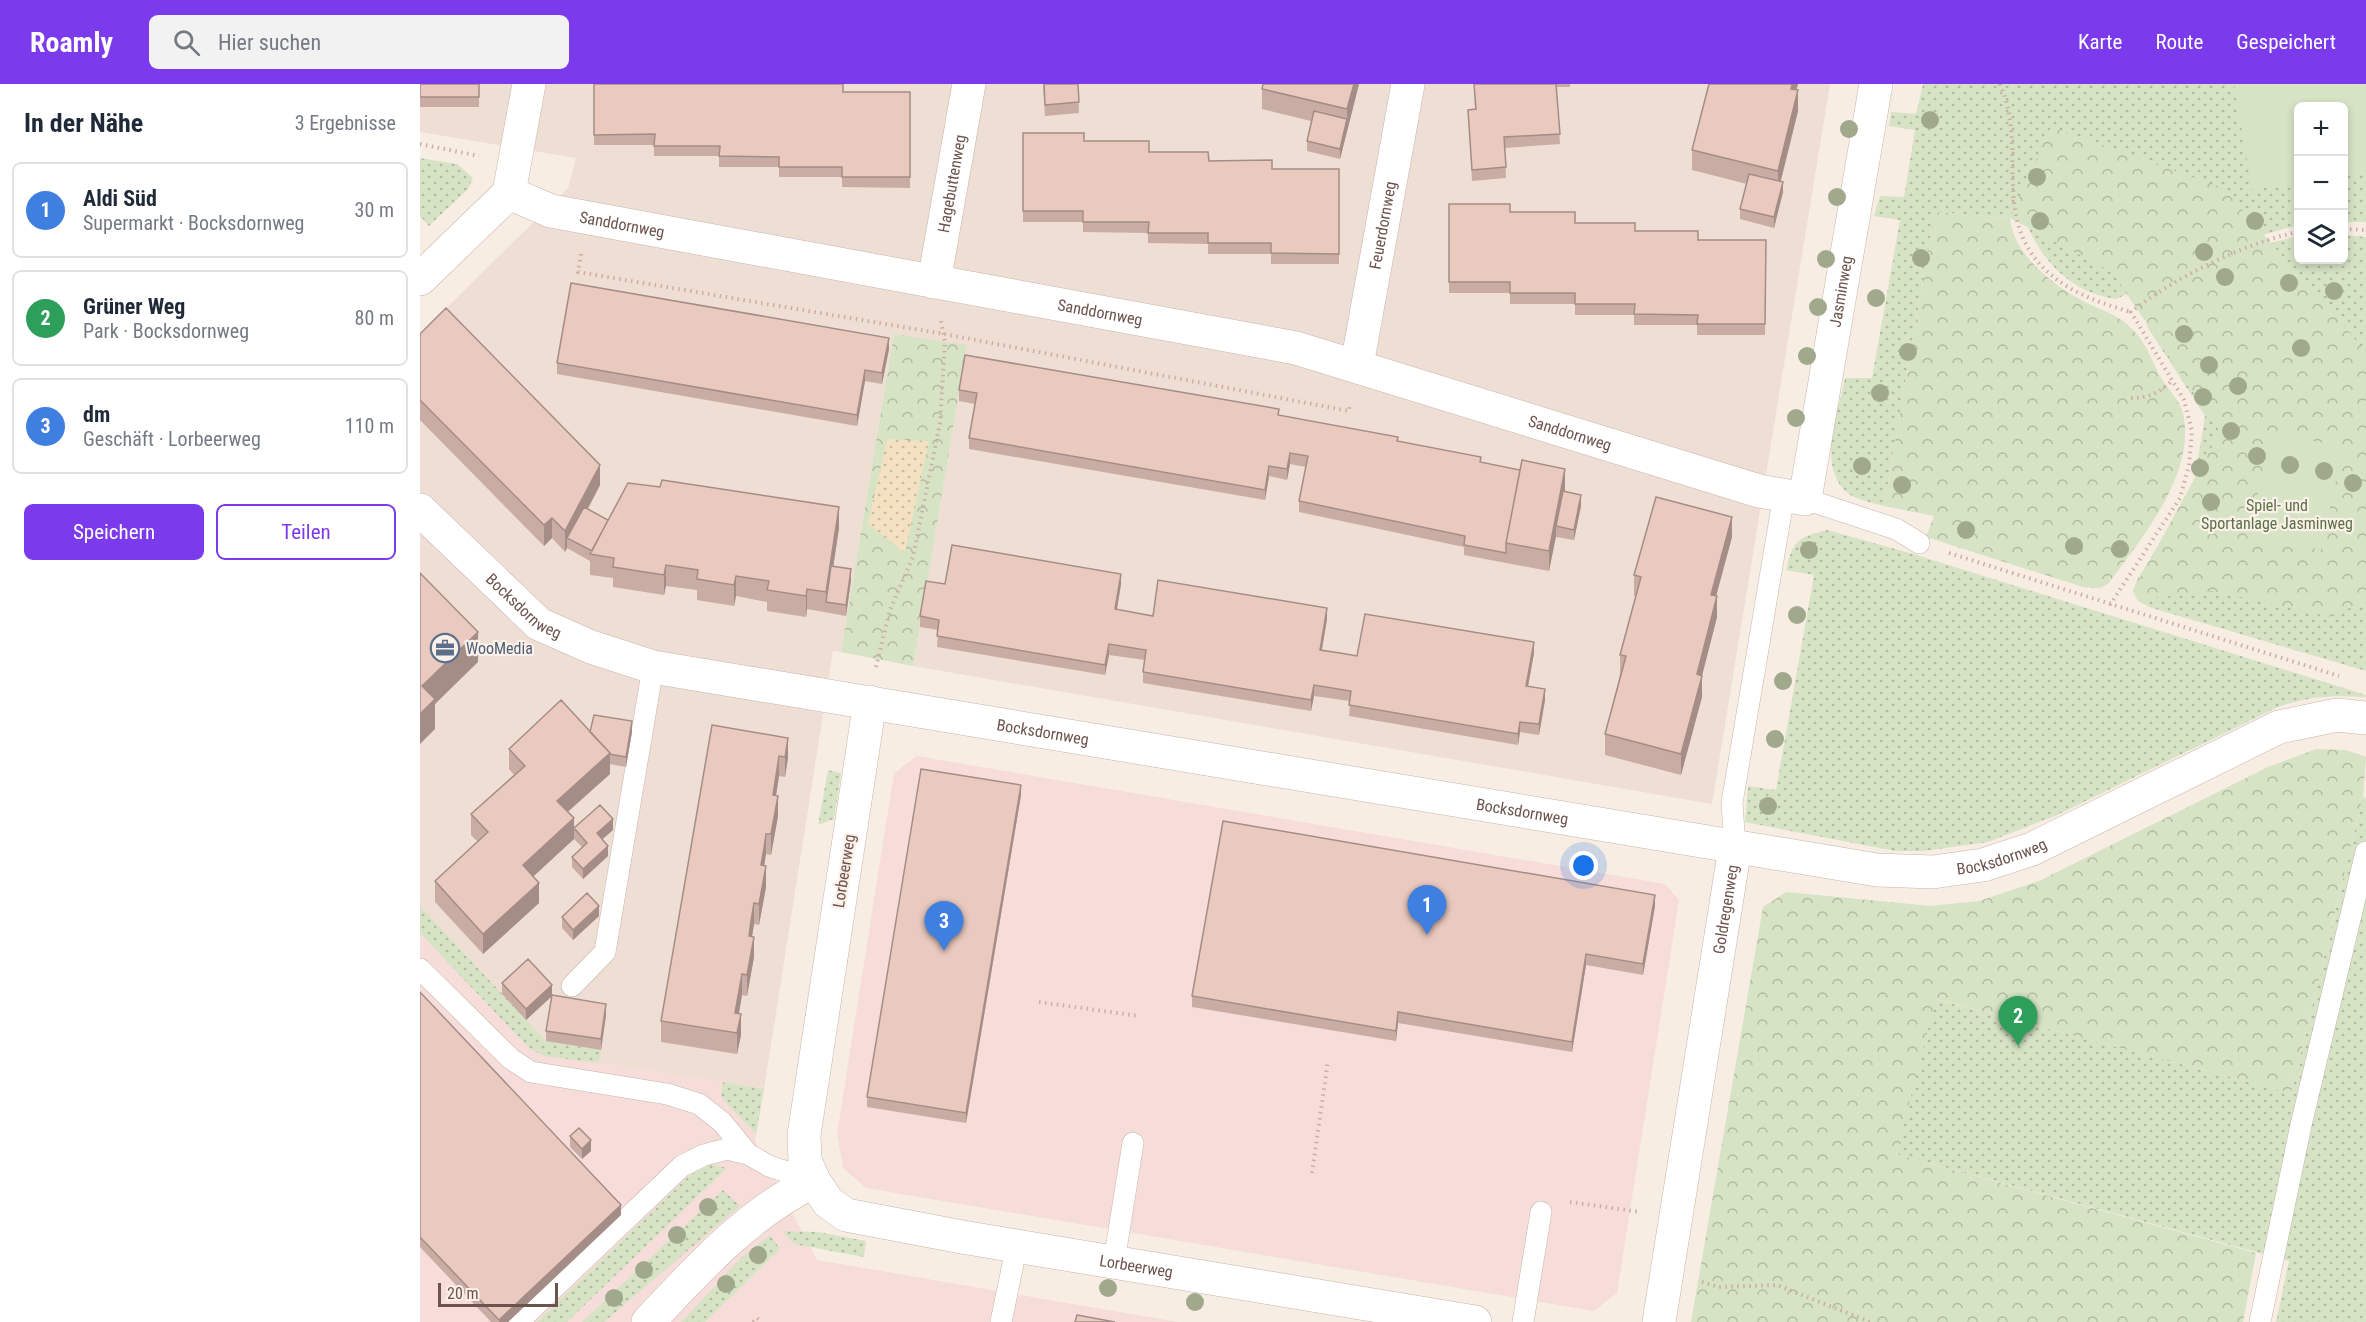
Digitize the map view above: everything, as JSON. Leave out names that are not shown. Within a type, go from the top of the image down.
[{"type":"street","points":[[420,279],[511,179],[529,84]]},
{"type":"street","name":"Hagebuttenweg","points":[[934,282],[969,84]]},
{"type":"street","name":"Feuerdornweg","points":[[1357,365],[1408,84]]},
{"type":"street","name":"Jasminweg","points":[[1795,497],[1876,84]]},
{"type":"street","name":"Sanddornweg","points":[[511,179],[551,211],[1296,348],[1760,491],[1795,497]]},
{"type":"street","name":"Bocksdornweg","points":[[420,510],[539,624],[591,647],[653,667],[1877,870],[1933,872],[1983,865],[2032,849],[2279,727],[2337,715],[2366,718]]},
{"type":"street","name":"Lorbeerweg","points":[[870,702],[804,1135],[805,1160],[814,1181],[828,1202],[846,1215],[1475,1322]]},
{"type":"street","name":"Goldregenweg","points":[[1659,1322],[1735,848]]},
{"type":"street","points":[[648,1322],[723,1244],[757,1215],[783,1197],[814,1181]]},
{"type":"lane","points":[[1795,497],[1896,529],[1919,543]]},
{"type":"lane","name":"Goldregenweg","points":[[1735,848],[1732,803],[1795,497]]},
{"type":"lane","points":[[572,986],[605,952],[653,667]]},
{"type":"lane","points":[[2260,1322],[2301,1125],[2366,852]]},
{"type":"lane","points":[[420,969],[451,997],[510,1059],[531,1072],[667,1094],[699,1104],[722,1122],[748,1154]]},
{"type":"lane","points":[[420,985],[451,997]]},
{"type":"lane","points":[[1114,1262],[1133,1143]]},
{"type":"lane","points":[[518,1322],[682,1166],[704,1155],[727,1149],[748,1154],[769,1166],[814,1181]]},
{"type":"lane","points":[[1523,1322],[1541,1212]]},
{"type":"lane","points":[[1001,1322],[1017,1245]]},
{"type":"path","points":[[2000,84],[2012,124],[2014,201],[2019,231],[2056,281],[2089,300],[2131,312],[2184,400],[2192,431],[2186,476],[2180,498],[2110,605]]},
{"type":"path","points":[[420,144],[460,151],[511,179]]},
{"type":"path","points":[[588,218],[578,272],[944,334],[1349,411],[1357,365]]},
{"type":"path","points":[[2348,229],[2366,230]]},
{"type":"path","points":[[2131,312],[2162,288],[2265,240],[2294,233]]},
{"type":"path","points":[[878,659],[890,610],[913,557],[940,423],[945,342]]},
{"type":"path","points":[[2131,398],[2146,398],[2158,393],[2172,381]]},
{"type":"path","points":[[1919,543],[2344,677]]},
{"type":"path","points":[[1039,1002],[1139,1016]]},
{"type":"path","points":[[1312,1173],[1328,1061]]},
{"type":"path","points":[[1541,1212],[1571,1201],[1677,1218]]},
{"type":"path","points":[[1667,1271],[1719,1287],[1777,1285],[1870,1322]]},
{"type":"path","points":[[753,1322],[757,1318],[761,1322]]},
{"type":"shaded area","points":[[420,84],[1830,84],[1712,804],[913,666],[967,345],[894,335],[841,652],[833,651],[764,1089],[599,1063],[600,1049],[546,1041],[420,906],[420,334],[568,188],[576,158],[420,132]]},
{"type":"shaded area","points":[[917,756],[1665,884],[1679,900],[1617,1293],[1594,1311],[866,1188],[843,1168],[837,1134],[894,773]]},
{"type":"shaded area","points":[[420,906],[546,1041],[601,1050],[599,1063],[764,1089],[755,1141],[817,1260],[1178,1322],[420,1322]]},
{"type":"green space","points":[[1923,84],[2366,84],[2366,222],[2348,222],[2348,102],[2294,102],[2294,226],[2259,236],[2116,299],[2085,290],[2059,272],[2039,248],[2025,219],[1935,212],[1884,506],[1852,496],[1839,483],[1833,470],[1832,439],[1845,378],[1872,378],[1900,220],[1874,216],[1880,196],[1904,197],[1915,130],[1889,126],[1891,112],[1916,114]]},
{"type":"green space","points":[[2234,84],[2366,84],[2366,170],[2348,173],[2348,102],[2294,102],[2294,183],[2252,190]]},
{"type":"green space","name":"Spiel- und Sportanlage Jasminweg","points":[[2051,127],[2223,188],[2366,352],[2366,600],[2331,617],[2213,591],[2138,600],[2133,591],[2220,432],[2112,272],[2010,218]]},
{"type":"green space","points":[[420,158],[457,164],[473,178],[468,189],[429,226],[420,216]]},
{"type":"green space","name":"Spiel- und Sportanlage Jasminweg","points":[[1935,212],[2010,218],[2019,245],[2038,269],[2062,289],[2118,318],[2134,331],[2146,347],[2161,378],[2177,400],[2183,413],[2185,436],[2182,459],[2174,482],[2136,547],[2108,584],[2100,588],[2083,587],[1926,537],[1934,516],[1884,506]]},
{"type":"green space","name":"Spiel- und Sportanlage Jasminweg","points":[[2348,235],[2366,237],[2366,671],[2152,608],[2138,601],[2133,591],[2137,580],[2193,489],[2205,416],[2148,328],[2145,319],[2169,292],[2274,242],[2294,237],[2294,264],[2348,264]]},
{"type":"green space","points":[[894,334],[967,345],[913,666],[841,652]]},
{"type":"green space","points":[[2271,432],[2343,447],[2321,550],[2249,535]]},
{"type":"green space","points":[[1827,530],[1913,554],[2366,695],[2366,697],[2321,697],[2278,707],[2057,815],[1988,842],[1924,851],[1895,851],[1745,822],[1748,786],[1776,790],[1814,575],[1786,570],[1791,552],[1799,541]]},
{"type":"green space","points":[[2316,749],[2346,750],[2366,757],[2363,797],[2291,1093],[1936,999],[1896,1154],[2256,1253],[2243,1322],[1691,1322],[1763,907],[1786,892],[1931,906],[1979,901],[2039,881],[2268,767]]},
{"type":"green space","points":[[828,770],[841,773],[834,819],[818,825]]},
{"type":"green space","points":[[2363,797],[2366,798],[2366,1322],[2276,1322],[2289,1261],[1896,1154],[1935,999],[2291,1093]]},
{"type":"green space","points":[[420,906],[546,1041],[601,1050],[599,1063],[545,1056],[530,1049],[420,933]]},
{"type":"green space","points":[[723,1082],[764,1089],[756,1134],[721,1097]]},
{"type":"green space","points":[[710,1164],[727,1168],[567,1322],[537,1322],[690,1175]]},
{"type":"green space","points":[[723,1190],[740,1206],[604,1322],[582,1322]]},
{"type":"green space","points":[[782,1231],[818,1232],[866,1241],[864,1257],[794,1244]]},
{"type":"green space","points":[[770,1235],[780,1249],[705,1322],[681,1322],[742,1257]]},
{"type":"sand","points":[[887,439],[929,441],[905,553],[868,524]]},
{"type":"building","points":[[420,84],[479,84],[479,97],[420,97]]},
{"type":"building","points":[[594,84],[843,84],[843,92],[910,92],[910,177],[842,177],[842,167],[779,167],[779,157],[719,156],[720,146],[654,146],[655,134],[594,135]]},
{"type":"building","points":[[1044,84],[1078,84],[1079,102],[1045,105]]},
{"type":"building","points":[[1263,84],[1354,84],[1347,109],[1262,89]]},
{"type":"building","points":[[1474,84],[1556,84],[1560,134],[1504,137],[1506,167],[1472,170],[1468,110],[1476,109]]},
{"type":"building","points":[[1709,84],[1792,84],[1791,89],[1798,90],[1778,171],[1692,150]]},
{"type":"building","points":[[1314,111],[1347,119],[1340,149],[1307,141]]},
{"type":"building","points":[[1023,133],[1084,133],[1084,141],[1149,141],[1149,152],[1208,152],[1209,161],[1272,160],[1272,169],[1339,169],[1339,254],[1271,253],[1271,243],[1208,243],[1208,233],[1148,233],[1149,222],[1083,222],[1083,211],[1023,211]]},
{"type":"building","points":[[1749,174],[1783,182],[1774,217],[1740,209]]},
{"type":"building","points":[[1449,204],[1510,204],[1510,212],[1575,212],[1575,223],[1635,223],[1635,231],[1698,231],[1698,240],[1766,240],[1765,324],[1697,324],[1698,315],[1634,314],[1635,304],[1575,304],[1575,293],[1510,293],[1510,282],[1449,282]]},
{"type":"building","points":[[571,283],[889,338],[882,373],[865,370],[857,415],[557,363]]},
{"type":"building","points":[[446,308],[600,465],[565,531],[552,518],[544,525],[420,400],[420,334]]},
{"type":"building","points":[[965,355],[1279,409],[1278,415],[1398,437],[1397,441],[1481,457],[1480,462],[1520,470],[1506,553],[1464,545],[1465,536],[1299,501],[1308,456],[1290,453],[1287,469],[1269,466],[1265,490],[969,438],[977,393],[959,390]]},
{"type":"building","points":[[1522,460],[1565,469],[1549,551],[1506,543]]},
{"type":"building","points":[[662,480],[839,507],[826,592],[807,589],[806,596],[767,590],[769,581],[736,576],[734,585],[697,579],[698,570],[666,565],[664,575],[613,567],[614,558],[590,554],[628,483],[660,487]]},
{"type":"building","points":[[1563,491],[1581,495],[1574,530],[1556,526]]},
{"type":"building","points":[[1656,497],[1732,517],[1711,595],[1717,596],[1697,674],[1702,676],[1681,754],[1605,734],[1626,656],[1620,655],[1641,577],[1634,575]]},
{"type":"building","points":[[584,507],[608,520],[592,551],[567,538]]},
{"type":"building","points":[[952,545],[1121,574],[1115,609],[1153,616],[1158,580],[1327,608],[1320,650],[1357,656],[1365,614],[1534,642],[1526,686],[1545,689],[1539,724],[1520,722],[1518,734],[1349,705],[1351,691],[1314,685],[1311,700],[1143,672],[1146,650],[1109,644],[1105,665],[937,636],[939,620],[920,616],[926,581],[945,584]]},
{"type":"building","points":[[831,566],[851,569],[846,605],[826,602]]},
{"type":"building","points":[[420,573],[478,632],[422,686],[435,699],[420,714]]},
{"type":"building","points":[[561,700],[610,753],[557,801],[574,818],[523,865],[539,883],[483,934],[435,881],[488,832],[471,814],[525,766],[509,749]]},
{"type":"building","points":[[594,715],[632,721],[626,757],[609,754],[590,732]]},
{"type":"building","points":[[712,725],[788,738],[785,757],[779,756],[773,795],[778,796],[771,834],[766,834],[761,865],[766,866],[759,904],[754,903],[749,936],[754,937],[747,975],[742,974],[735,1013],[741,1014],[737,1033],[661,1021]]},
{"type":"building","points":[[921,769],[1021,785],[966,1113],[867,1097]]},
{"type":"building","points":[[600,805],[613,819],[597,833],[608,846],[583,869],[572,857],[587,843],[574,828]]},
{"type":"building","points":[[1223,821],[1655,895],[1643,964],[1586,954],[1572,1042],[1398,1012],[1396,1031],[1192,996]]},
{"type":"building","points":[[587,893],[599,906],[573,930],[562,917]]},
{"type":"building","points":[[528,959],[552,985],[526,1009],[502,983]]},
{"type":"building","points":[[420,992],[621,1205],[499,1320],[420,1237]]},
{"type":"building","points":[[552,995],[606,1004],[601,1039],[546,1031]]},
{"type":"building","points":[[579,1128],[591,1140],[582,1149],[570,1136]]},
{"type":"building","points":[[1077,1315],[1115,1322],[1075,1322]]},
{"type":"place","name":"WooMedia","points":[[445,648]]},
{"type":"place","name":"Aldi Süd","points":[[1427,935]]},
{"type":"place","name":"dm","points":[[944,951]]},
{"type":"place","name":"Grüner Weg","points":[[2018,1046]]}]
